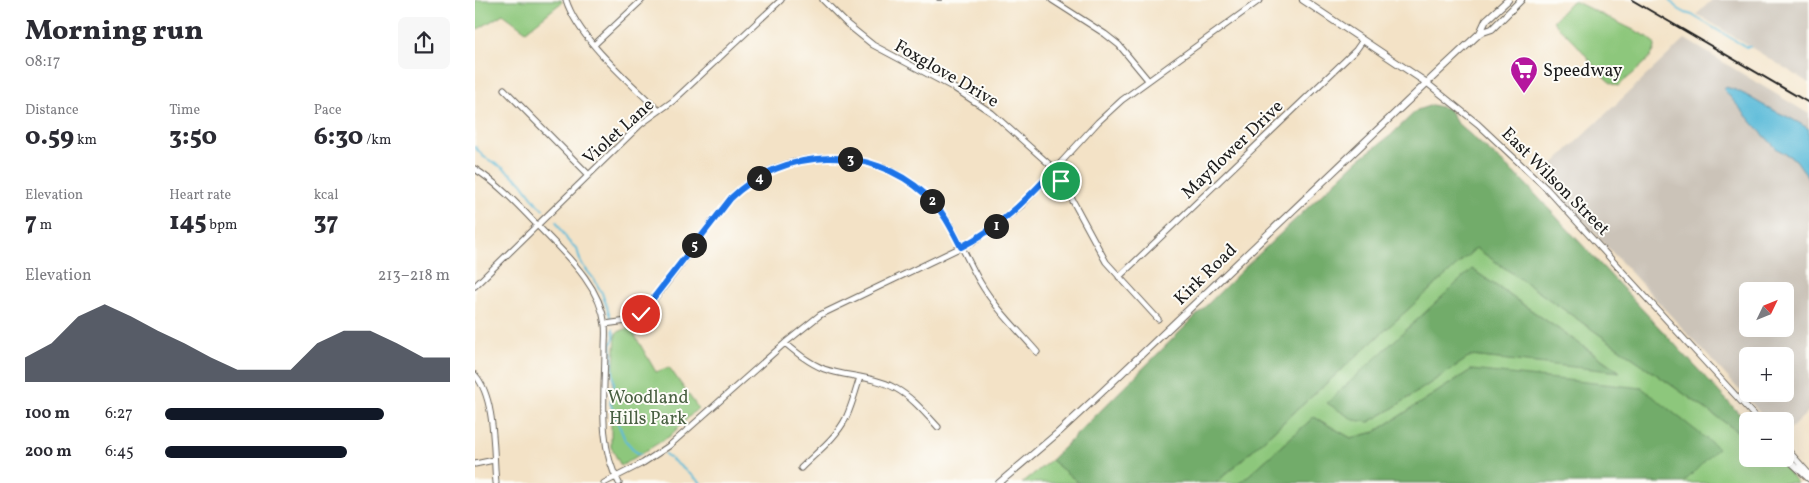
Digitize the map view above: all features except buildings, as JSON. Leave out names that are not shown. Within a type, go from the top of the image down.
[{"type":"street","points":[[566,0],[572,16],[583,33],[659,111]]},
{"type":"street","points":[[594,45],[642,0]]},
{"type":"street","name":"Violet Lane","points":[[475,286],[641,124],[681,95],[781,0]]},
{"type":"street","name":"Foxglove Drive","points":[[823,0],[856,33],[873,45],[954,88],[986,109],[1013,131],[1054,170],[1106,262],[1158,319]]},
{"type":"street","points":[[1052,0],[1119,45],[1148,80]]},
{"type":"street","points":[[604,483],[643,463],[669,446],[785,343],[826,311],[961,247],[986,233],[1011,214],[1110,110],[1148,80],[1260,0]]},
{"type":"street","name":"East Wilson Street","points":[[1303,0],[1427,83],[1478,124],[1546,188],[1751,412]]},
{"type":"street","points":[[1481,33],[1486,20],[1508,0]]},
{"type":"street","points":[[1481,33],[1492,29],[1521,0]]},
{"type":"street","name":"Kirk Road","points":[[999,483],[1059,432],[1102,392],[1481,33]]},
{"type":"street","name":"Mayflower Drive","points":[[1119,277],[1356,50],[1363,40]]},
{"type":"street","points":[[504,89],[589,175]]},
{"type":"street","points":[[605,324],[627,322],[641,314],[727,203],[741,189],[775,169],[803,160],[823,157],[849,159],[872,164],[895,173],[917,187],[932,200],[949,223],[987,293],[1037,352]]},
{"type":"street","points":[[475,169],[512,198],[574,263],[596,298],[605,324],[605,440],[609,459],[619,483]]},
{"type":"street","points":[[785,343],[816,365],[833,371],[883,382],[903,392],[938,427]]},
{"type":"street","points":[[475,374],[484,387],[489,406],[496,483]]},
{"type":"street","points":[[801,468],[829,441],[843,423],[849,412],[860,377]]},
{"type":"street","points":[[1794,457],[1809,474]]},
{"type":"street","points":[[475,464],[494,460]]},
{"type":"street","points":[[1794,466],[1809,479]]},
{"type":"shaded area","points":[[1712,0],[1809,0],[1809,83],[1697,14]]},
{"type":"shaded area","points":[[1685,39],[1809,114],[1809,411],[1794,425],[1794,412],[1760,412],[1750,402],[1794,402],[1794,347],[1739,347],[1739,390],[1541,175]]},
{"type":"green space","points":[[475,0],[561,0],[562,2],[526,31],[503,14],[475,31]]},
{"type":"green space","points":[[1574,1],[1648,37],[1653,42],[1655,47],[1650,57],[1618,86],[1607,80],[1553,21]]},
{"type":"green space","points":[[1432,105],[1449,109],[1456,122],[1522,180],[1739,413],[1739,432],[1476,248],[1216,483],[1079,483],[1051,460],[1240,272],[1359,159],[1390,136],[1417,110]]},
{"type":"green space","points":[[1476,248],[1739,432],[1739,467],[1784,467],[1797,483],[1683,483],[1718,448],[1471,370],[1375,432],[1351,438],[1314,417],[1240,483],[1216,483]],"holes":[[[1472,269],[1619,371],[1471,356],[1369,422]]]},
{"type":"green space","points":[[1472,269],[1620,372],[1471,356],[1369,422],[1354,420],[1327,403]]},
{"type":"green space","name":"Woodland Hills Park","points":[[630,327],[656,372],[669,367],[698,408],[670,436],[621,466],[611,447],[616,333]]},
{"type":"green space","points":[[1471,370],[1642,388],[1718,448],[1683,483],[1240,483],[1314,417],[1351,438],[1375,432]]},
{"type":"green space","points":[[1051,460],[1079,483],[1022,483]]},
{"type":"water","points":[[1725,87],[1742,93],[1809,129],[1809,179],[1796,160],[1777,149],[1756,127],[1724,90]]},
{"type":"waterway","points":[[1670,0],[1682,11],[1746,47],[1750,47]]},
{"type":"waterway","points":[[475,147],[484,157],[503,168],[521,182],[543,209]]},
{"type":"waterway","points":[[556,221],[568,241],[577,249],[581,263],[602,293],[611,319]]},
{"type":"waterway","points":[[613,329],[614,337],[611,345],[614,384],[610,403],[625,440],[636,452],[641,454]]},
{"type":"waterway","points":[[665,454],[701,483]]},
{"type":"tram line","points":[[937,0],[942,0]]},
{"type":"railway","points":[[1632,0],[1809,103]]},
{"type":"place","name":"Speedway","points":[[1524,94]]},
{"type":"route","points":[[641,314],[731,198],[766,174],[793,162],[823,157],[843,158],[880,166],[895,173],[909,181],[932,200],[949,223],[961,247],[986,233],[1011,214],[1027,200],[1054,170],[1061,181]]}]
